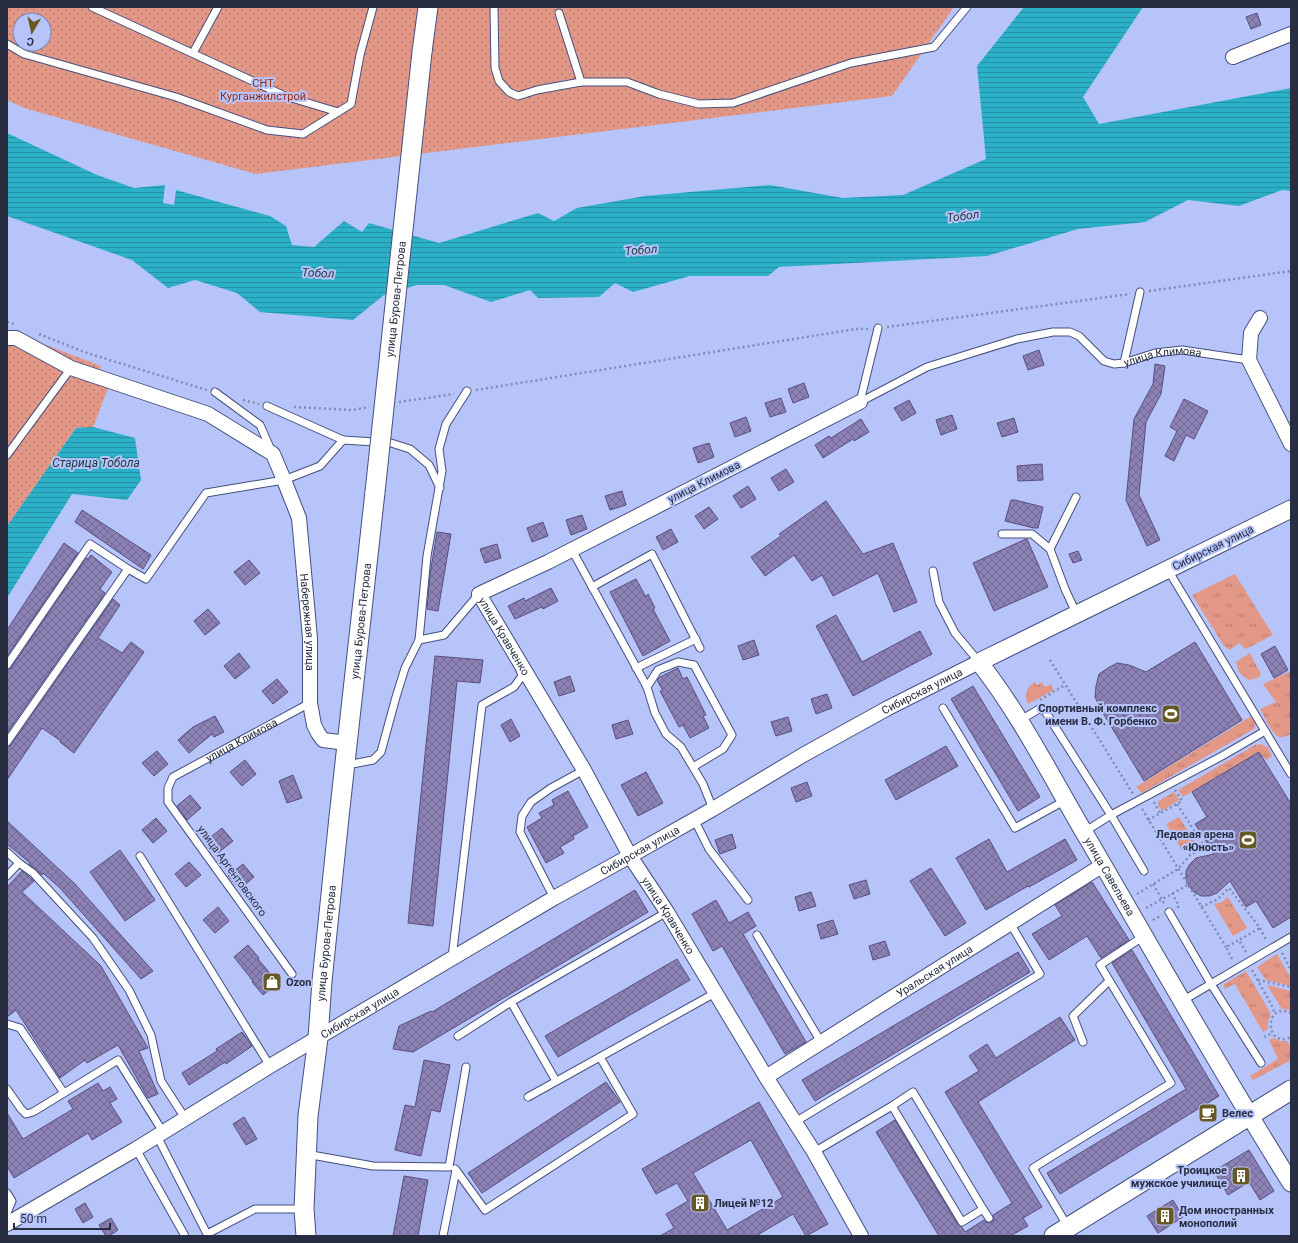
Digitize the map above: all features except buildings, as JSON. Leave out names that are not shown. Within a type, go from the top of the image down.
[{"type":"main road","name":"улица Бурова-Петрова","points":[[306,1236],[304,1209],[308,1116],[318,1038],[322,980],[344,765],[428,7]]},
{"type":"main road","points":[[1061,1232],[1291,1090]]},
{"type":"street","points":[[1233,57],[1291,34]]},
{"type":"street","points":[[1260,318],[1251,333],[1250,360],[1291,444]]},
{"type":"street","points":[[7,338],[16,338],[71,368],[208,414],[273,454]]},
{"type":"street","name":"улица Климова","points":[[479,594],[572,550],[860,402]]},
{"type":"street","name":"Набережная улица","points":[[273,454],[299,518],[310,638],[310,704],[316,729],[324,740],[347,743]]},
{"type":"street","name":"Сибирская улица","points":[[7,1224],[136,1149],[270,1066],[554,898],[694,820],[803,755],[882,711],[1291,509]]},
{"type":"street","name":"улица Кравченко","points":[[479,594],[584,770],[630,856],[667,912],[766,1077],[814,1152],[861,1236]]},
{"type":"street","name":"улица Савельева","points":[[980,662],[997,685],[1019,721],[1249,1116],[1291,1183]]},
{"type":"street","name":"Уральская улица","points":[[766,1077],[1103,865]]},
{"type":"lane","points":[[92,7],[285,96],[338,112]]},
{"type":"lane","points":[[193,53],[218,7]]},
{"type":"lane","points":[[7,44],[24,54],[176,97],[267,130],[303,134],[351,104],[360,55],[372,7]]},
{"type":"lane","points":[[494,7],[495,68],[499,81],[509,92],[518,96],[537,90],[581,82],[627,82],[659,94],[699,104],[733,103],[851,63],[934,47],[967,7]]},
{"type":"lane","points":[[559,13],[581,82]]},
{"type":"lane","name":"улица Климова","points":[[1124,364],[1140,292]]},
{"type":"lane","points":[[860,402],[878,328]]},
{"type":"lane","points":[[860,402],[927,367],[1017,339],[1053,332],[1070,332],[1079,336],[1104,361],[1114,364],[1124,364]]},
{"type":"lane","name":"улица Климова","points":[[1124,364],[1155,353],[1182,350],[1250,360]]},
{"type":"lane","points":[[7,456],[71,368]]},
{"type":"lane","points":[[215,392],[260,425],[273,454]]},
{"type":"lane","points":[[344,765],[373,760],[381,752],[405,668],[419,640],[427,556],[442,471],[439,449],[446,424],[467,392]]},
{"type":"lane","points":[[267,406],[343,440],[391,442],[410,449],[429,465],[440,488]]},
{"type":"lane","points":[[7,665],[90,544],[146,579],[206,493],[284,480],[320,466],[343,440]]},
{"type":"lane","points":[[1050,549],[1076,497]]},
{"type":"lane","points":[[1002,534],[1032,534],[1050,549],[1065,589],[1077,615]]},
{"type":"lane","points":[[572,550],[647,687],[655,713],[666,734],[681,747],[703,784],[713,809]]},
{"type":"lane","points":[[592,587],[652,554],[700,648]]},
{"type":"lane","points":[[7,742],[128,569]]},
{"type":"lane","points":[[1168,570],[1291,774]]},
{"type":"lane","name":"улица Савельева","points":[[933,571],[939,602],[942,608],[955,633],[980,662]]},
{"type":"lane","points":[[419,640],[444,635],[479,594]]},
{"type":"lane","points":[[636,668],[696,639]]},
{"type":"lane","points":[[452,958],[482,705],[514,688],[522,676],[517,657]]},
{"type":"lane","points":[[647,687],[658,670],[678,662],[694,665],[732,735],[723,749],[693,767]]},
{"type":"lane","name":"улица Климова","points":[[173,777],[310,704]]},
{"type":"lane","points":[[943,708],[1015,828],[1066,800]]},
{"type":"lane","points":[[1019,721],[1039,708],[1045,711],[1111,815],[1144,871]]},
{"type":"lane","points":[[1084,832],[1111,815],[1222,756],[1265,730]]},
{"type":"lane","points":[[554,898],[520,832],[522,816],[531,802],[551,788],[584,770]]},
{"type":"lane","name":"улица Аргентовского","points":[[173,777],[168,788],[168,802],[292,974]]},
{"type":"lane","points":[[694,820],[709,849],[748,900]]},
{"type":"lane","points":[[7,852],[33,873],[93,938],[129,990],[151,1035],[161,1081],[185,1118]]},
{"type":"lane","points":[[140,856],[270,1066]]},
{"type":"lane","points":[[7,876],[19,863]]},
{"type":"lane","points":[[458,1036],[511,1002],[667,912]]},
{"type":"lane","points":[[1169,912],[1211,984],[1261,1063]]},
{"type":"lane","points":[[795,1122],[1040,974],[1010,924]]},
{"type":"lane","points":[[757,935],[821,1042]]},
{"type":"lane","points":[[1061,1232],[1033,1168],[1171,1083],[1100,965],[1144,936]]},
{"type":"lane","points":[[1182,1001],[1291,936]]},
{"type":"lane","points":[[1082,1042],[1073,1016],[1109,981]]},
{"type":"lane","points":[[528,1097],[715,993]]},
{"type":"lane","points":[[511,1002],[556,1081]]},
{"type":"lane","points":[[7,1024],[20,1028],[64,1093]]},
{"type":"lane","points":[[306,1153],[373,1166],[452,1169],[485,1210],[633,1114],[600,1057]]},
{"type":"lane","points":[[7,1089],[26,1114],[33,1112],[118,1060],[160,1134],[206,1234],[255,1209],[304,1209]]},
{"type":"lane","points":[[443,1236],[466,1067]]},
{"type":"lane","points":[[814,1152],[913,1092],[989,1218]]},
{"type":"lane","points":[[892,1106],[962,1222],[983,1209]]},
{"type":"lane","points":[[136,1149],[185,1236]]},
{"type":"lane","points":[[7,1193],[12,1201],[7,1213]]},
{"type":"path","points":[[391,404],[848,331],[1291,271]]},
{"type":"path","points":[[7,322],[14,325]]},
{"type":"path","points":[[36,333],[87,353],[215,392]]},
{"type":"path","points":[[237,398],[267,406]]},
{"type":"path","points":[[290,407],[353,410],[376,406]]},
{"type":"path","points":[[1050,660],[1134,796]]},
{"type":"path","points":[[1039,701],[1065,686]]},
{"type":"path","points":[[1148,820],[1182,801],[1174,789],[1169,792]]},
{"type":"path","points":[[1159,798],[1141,808],[1232,959]]},
{"type":"path","points":[[1154,802],[1160,813]]},
{"type":"path","points":[[1137,894],[1178,869],[1191,854],[1206,849],[1177,804]]},
{"type":"path","points":[[1153,884],[1169,912],[1179,906],[1172,893]]},
{"type":"path","points":[[1146,908],[1188,885]]},
{"type":"path","points":[[1201,907],[1218,899],[1229,888],[1260,928],[1267,941]]},
{"type":"path","points":[[1226,947],[1260,928]]},
{"type":"path","points":[[1239,940],[1246,952]]},
{"type":"path","points":[[1280,951],[1291,970]]},
{"type":"path","points":[[1251,968],[1275,1014]]},
{"type":"path","points":[[1258,980],[1291,987]]},
{"type":"path","points":[[1291,1013],[1283,1011],[1275,1014],[1270,1021],[1272,1033],[1278,1038],[1291,1038]]},
{"type":"path","points":[[1264,1037],[1272,1033]]},
{"type":"green space","name":"СНТ Курганжилстрой","points":[[7,7],[954,7],[892,96],[256,174],[24,108],[7,100]]},
{"type":"green space","points":[[7,330],[101,366],[96,381],[109,386],[93,427],[76,428],[7,526]]},
{"type":"green space","points":[[1235,574],[1273,635],[1246,649],[1239,643],[1230,650],[1224,646],[1192,595]]},
{"type":"green space","points":[[1250,653],[1261,674],[1258,678],[1248,680],[1239,672],[1236,662]]},
{"type":"green space","points":[[1291,671],[1291,734],[1284,737],[1279,737],[1271,729],[1260,709],[1276,702],[1263,684]]},
{"type":"green space","points":[[1035,682],[1037,685],[1042,682],[1045,687],[1051,684],[1054,690],[1028,704],[1026,695],[1030,686]]},
{"type":"green space","points":[[1253,715],[1256,721],[1254,729],[1142,793],[1136,787]]},
{"type":"green space","points":[[1261,744],[1268,747],[1272,756],[1266,760],[1259,752],[1183,797],[1178,790],[1255,745]]},
{"type":"green space","points":[[1174,792],[1179,800],[1162,811],[1157,802]]},
{"type":"green space","points":[[1179,817],[1196,843],[1187,845],[1182,850],[1166,824]]},
{"type":"green space","points":[[1228,897],[1247,928],[1233,936],[1214,904],[1222,902]]},
{"type":"green space","points":[[1277,954],[1291,979],[1291,986],[1266,980],[1257,967]]},
{"type":"green space","points":[[1246,971],[1271,1014],[1268,1022],[1268,1029],[1263,1032],[1235,984],[1224,989],[1224,984]]},
{"type":"green space","points":[[1267,985],[1291,991],[1291,1010],[1282,1009]]},
{"type":"green space","points":[[1274,1038],[1280,1041],[1287,1041],[1291,1048],[1291,1060],[1253,1080],[1250,1076],[1278,1059],[1269,1040]]},
{"type":"water","name":"Тобол","points":[[1024,7],[1143,7],[1083,97],[1099,124],[1291,88],[1291,191],[1282,190],[1239,206],[1188,200],[1145,222],[1078,229],[987,256],[779,267],[768,276],[690,276],[633,292],[615,283],[599,297],[538,298],[530,290],[491,302],[444,285],[417,285],[384,295],[353,320],[260,312],[237,293],[195,280],[168,288],[132,260],[7,216],[7,133],[97,175],[134,188],[165,185],[163,203],[174,205],[176,190],[270,216],[286,226],[292,245],[314,247],[344,221],[362,232],[369,223],[439,243],[538,213],[554,221],[577,208],[645,196],[770,185],[843,198],[903,195],[986,159],[977,66]]},
{"type":"water","name":"Старица Тобола","points":[[93,427],[135,438],[141,480],[127,500],[72,494],[7,598],[7,526],[76,428]]},
{"type":"place","name":"Спортивный комплекс имени В. Ф. Горбенко","points":[[1171,714]]},
{"type":"place","name":"Ледовая арена «Юность»","points":[[1248,840]]},
{"type":"place","name":"Ozon","points":[[272,982]]},
{"type":"place","name":"Велес","points":[[1208,1113]]},
{"type":"place","name":"Троицкое мужское училище","points":[[1241,1176]]},
{"type":"place","name":"Лицей №12","points":[[700,1203]]},
{"type":"place","name":"Дом иностранных монополий","points":[[1165,1216]]}]
